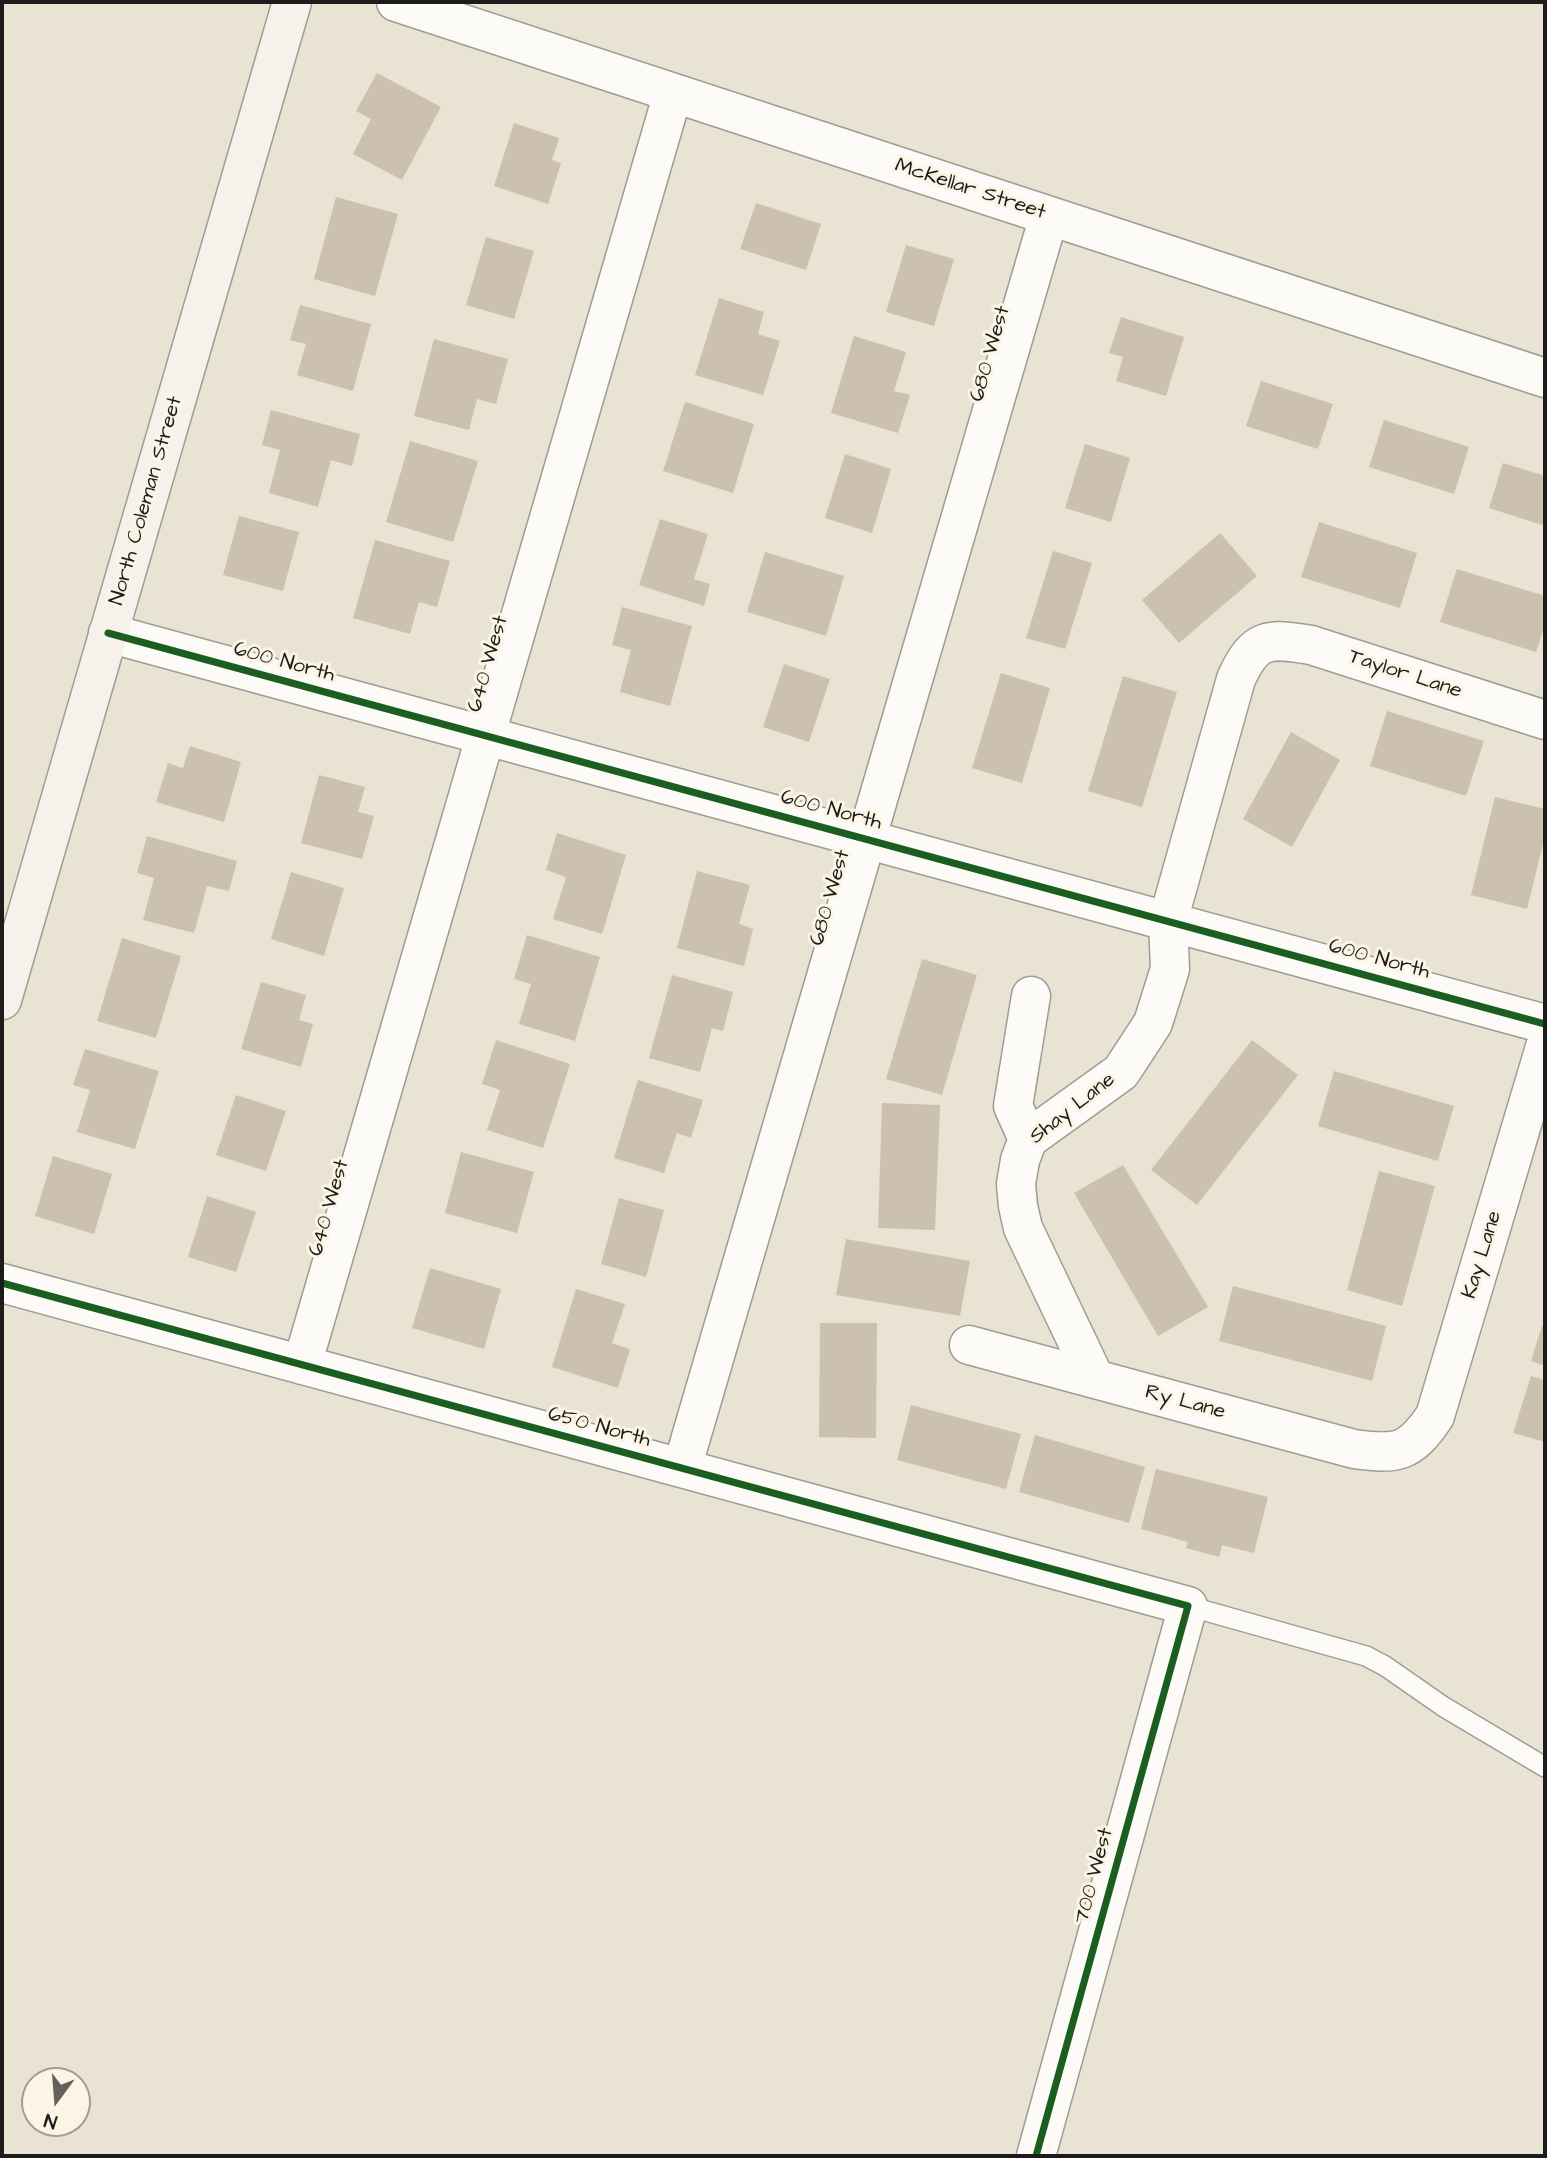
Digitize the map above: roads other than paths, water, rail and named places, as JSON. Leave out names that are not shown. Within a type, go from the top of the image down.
[{"type":"street","name":"North Coleman Street","points":[[2,1000],[292,2]]},
{"type":"street","name":"McKellar Street","points":[[396,2],[1545,378]]},
{"type":"street","name":"640 West","points":[[302,1365],[673,93]]},
{"type":"street","name":"680 West","points":[[682,1468],[1049,216]]},
{"type":"street","name":"600 North","points":[[108,633],[1545,1024]]},
{"type":"street","name":"Taylor Lane","points":[[1262,643],[1285,641],[1311,645],[1545,720]]},
{"type":"street","name":"Shay Lane","points":[[1095,1379],[1023,1228],[1016,1184],[1020,1160],[1028,1139],[1121,1072],[1153,1023],[1170,969],[1168,921],[1236,679],[1245,658],[1262,643]]},
{"type":"street","points":[[1028,1139],[1013,1106],[1031,996]]},
{"type":"street","name":"Kay Lane","points":[[1401,1450],[1419,1438],[1434,1416],[1545,1047]]},
{"type":"street","name":"650 North","points":[[2,1283],[1188,1606]]},
{"type":"street","name":"Ry Lane","points":[[969,1345],[1354,1449],[1380,1453],[1401,1450]]},
{"type":"street","name":"700 West","points":[[1036,2156],[1188,1606]]},
{"type":"lane","points":[[1188,1606],[1366,1656],[1444,1707],[1545,1767]]}]
